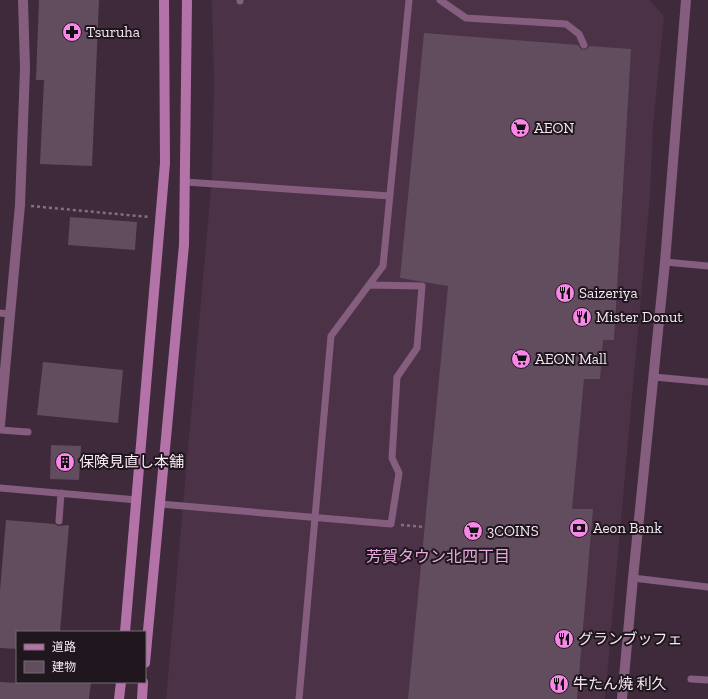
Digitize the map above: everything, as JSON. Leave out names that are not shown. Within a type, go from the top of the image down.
[{"type":"street","points":[[0,425],[5,314],[20,205],[25,68],[23,0]]},
{"type":"street","points":[[125,631],[165,162],[164,0]]},
{"type":"street","points":[[146,652],[184,245],[188,0]]},
{"type":"street","points":[[622,699],[665,262],[686,0]]},
{"type":"street","points":[[119,699],[121,683]]},
{"type":"street","points":[[142,699],[143,683]]},
{"type":"lane","points":[[299,699],[331,336],[383,266],[409,0]]},
{"type":"lane","points":[[440,0],[466,18],[566,24],[579,34],[584,45]]},
{"type":"lane","points":[[184,182],[390,196]]},
{"type":"lane","points":[[665,262],[708,266]]},
{"type":"lane","points":[[160,504],[391,524],[399,473],[392,458],[397,377],[416,348],[422,286],[369,285]]},
{"type":"lane","points":[[654,377],[708,382]]},
{"type":"lane","points":[[0,430],[28,432]]},
{"type":"lane","points":[[0,488],[137,500]]},
{"type":"lane","points":[[59,521],[61,493]]},
{"type":"lane","points":[[633,578],[708,587]]},
{"type":"lane","points":[[691,679],[708,680]]},
{"type":"path","points":[[20,205],[160,218]]},
{"type":"path","points":[[391,524],[424,527]]},
{"type":"shaded area","points":[[212,0],[649,0],[664,16],[653,125],[650,196],[605,699],[166,699],[212,176],[214,85]]},
{"type":"building","points":[[39,0],[99,0],[92,166],[40,164],[44,80],[36,80]]},
{"type":"building","name":"AEON Mall","points":[[424,33],[578,45],[584,50],[589,46],[631,49],[614,340],[603,340],[600,379],[584,379],[572,509],[593,509],[577,699],[408,699],[448,286],[400,278]]},
{"type":"building","points":[[70,217],[137,222],[135,250],[68,245]]},
{"type":"building","points":[[43,362],[123,370],[118,423],[37,415]]},
{"type":"building","name":"保険見直し本舗","points":[[51,445],[81,446],[79,480],[50,479]]},
{"type":"building","points":[[6,520],[55,524],[58,526],[69,525],[60,631],[16,631],[16,649],[0,648],[0,590]]},
{"type":"building","points":[[0,682],[91,683],[89,699],[0,699]]},
{"type":"place","name":"Tsuruha","points":[[72,32]]},
{"type":"place","name":"AEON","points":[[520,128]]},
{"type":"place","name":"Saizeriya","points":[[565,293]]},
{"type":"place","name":"Mister Donut","points":[[582,317]]},
{"type":"place","name":"AEON Mall","points":[[521,359]]},
{"type":"place","name":"保険見直し本舗","points":[[65,462]]},
{"type":"place","name":"Aeon Bank","points":[[579,528]]},
{"type":"place","name":"3COINS","points":[[473,531]]},
{"type":"place","name":"グランブッフェ","points":[[564,639]]},
{"type":"place","name":"牛たん焼 利久","points":[[559,684]]},
{"type":"district","name":"芳賀タウン北四丁目","points":[[438,556]]}]
